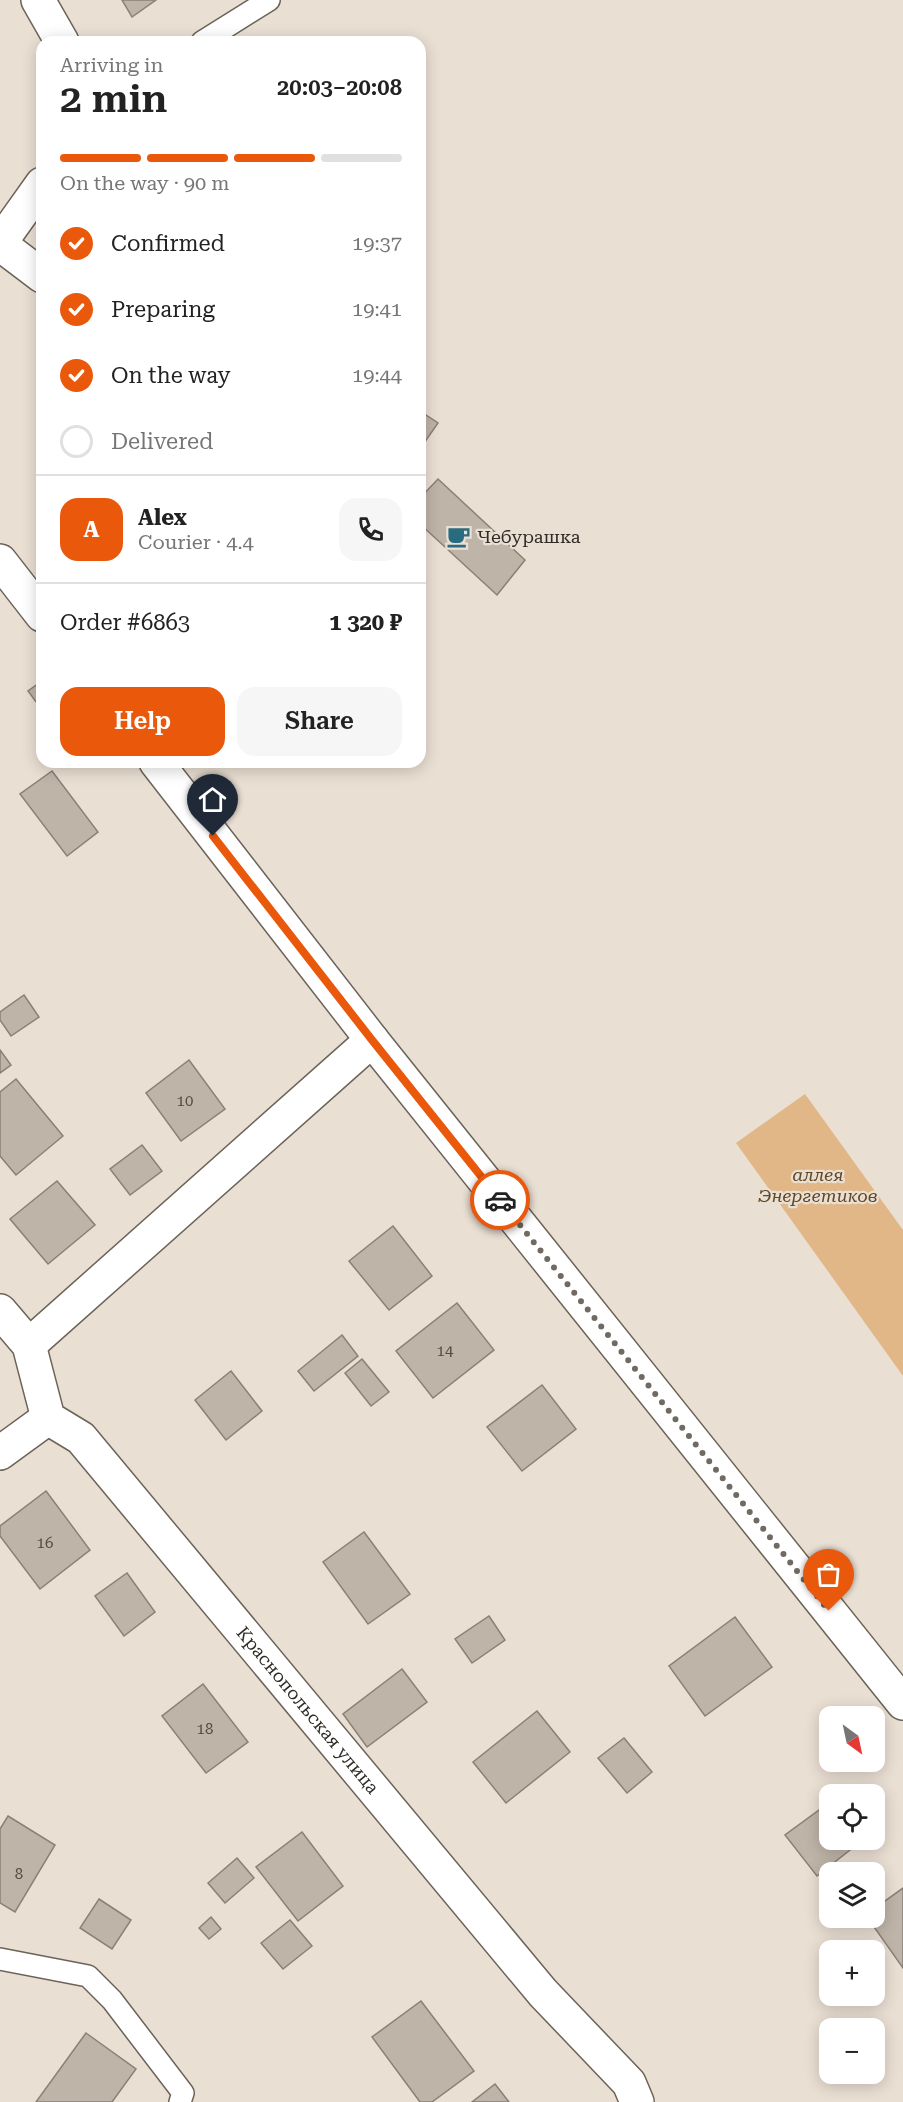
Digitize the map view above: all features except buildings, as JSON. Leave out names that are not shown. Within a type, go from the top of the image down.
[{"type":"street","points":[[38,0],[59,36]]},
{"type":"street","points":[[36,193],[0,244],[36,271]]},
{"type":"street","points":[[0,561],[36,607]]},
{"type":"street","points":[[161,768],[372,1040],[903,1703]]},
{"type":"street","points":[[29,1345],[372,1040]]},
{"type":"street","points":[[0,1311],[29,1345],[48,1418],[0,1453]]},
{"type":"street","name":"Краснопольская улица","points":[[48,1418],[81,1438],[543,1993],[629,2082],[637,2102]]},
{"type":"lane","points":[[212,36],[270,0]]},
{"type":"lane","points":[[0,1959],[88,1976],[112,2000],[183,2093],[180,2102]]},
{"type":"green space","name":"аллея Энергетиков","points":[[805,1094],[903,1230],[903,1376],[736,1143]]},
{"type":"way so far","points":[[500,1200],[829,1611]]},
{"type":"place","name":"Чебурашка","points":[[459,537]]},
{"type":"route","points":[[213,836],[500,1200]]}]
